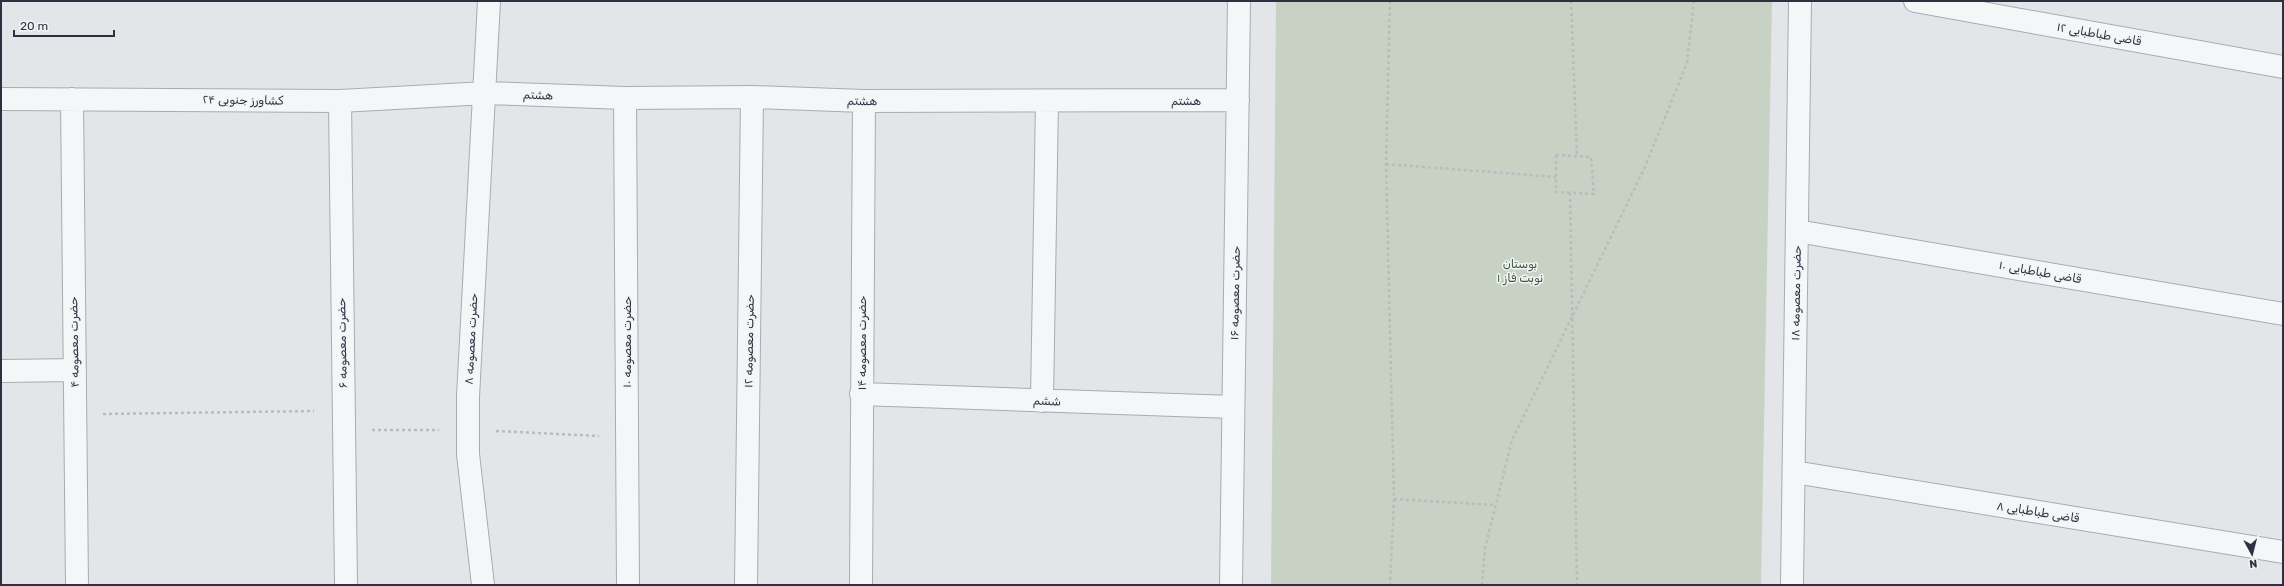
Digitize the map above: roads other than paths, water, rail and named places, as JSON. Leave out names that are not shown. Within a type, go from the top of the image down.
[{"type":"street","name":"حضرت معصومه ۸","points":[[482,585],[468,454],[468,410],[486,93],[489,1]]},
{"type":"street","name":"حضرت معصومه ۱۶","points":[[1231,585],[1239,1]]},
{"type":"street","name":"حضرت معصومه ۱۸","points":[[1792,585],[1800,1]]},
{"type":"street","name":"قاضی طباطبایی ۱۲","points":[[1915,1],[2283,67]]},
{"type":"street","name":"هشتم","points":[[486,93],[625,98],[752,97],[864,101],[1238,100]]},
{"type":"street","name":"کشاورز جنوبی ۲۴","points":[[1,99],[340,101],[486,93]]},
{"type":"street","name":"حضرت معصومه ۱۲","points":[[746,585],[752,97]]},
{"type":"street","name":"حضرت معصومه ۱۰","points":[[625,98],[628,585]]},
{"type":"street","name":"حضرت معصومه ۴","points":[[72,99],[77,585]]},
{"type":"street","name":"حضرت معصومه ۶","points":[[340,101],[346,585]]},
{"type":"street","name":"حضرت معصومه ۱۴","points":[[861,585],[864,101]]},
{"type":"street","points":[[1042,401],[1047,101]]},
{"type":"street","name":"قاضی طباطبایی ۱۰","points":[[1797,231],[2283,314]]},
{"type":"street","points":[[1,371],[75,370]]},
{"type":"street","name":"ششم","points":[[861,394],[1233,407]]},
{"type":"street","name":"قاضی طباطبایی ۸","points":[[1794,472],[2283,552]]},
{"type":"park label","name":"بوستان نوبت فاز ۱","points":[[1520,271]]}]
